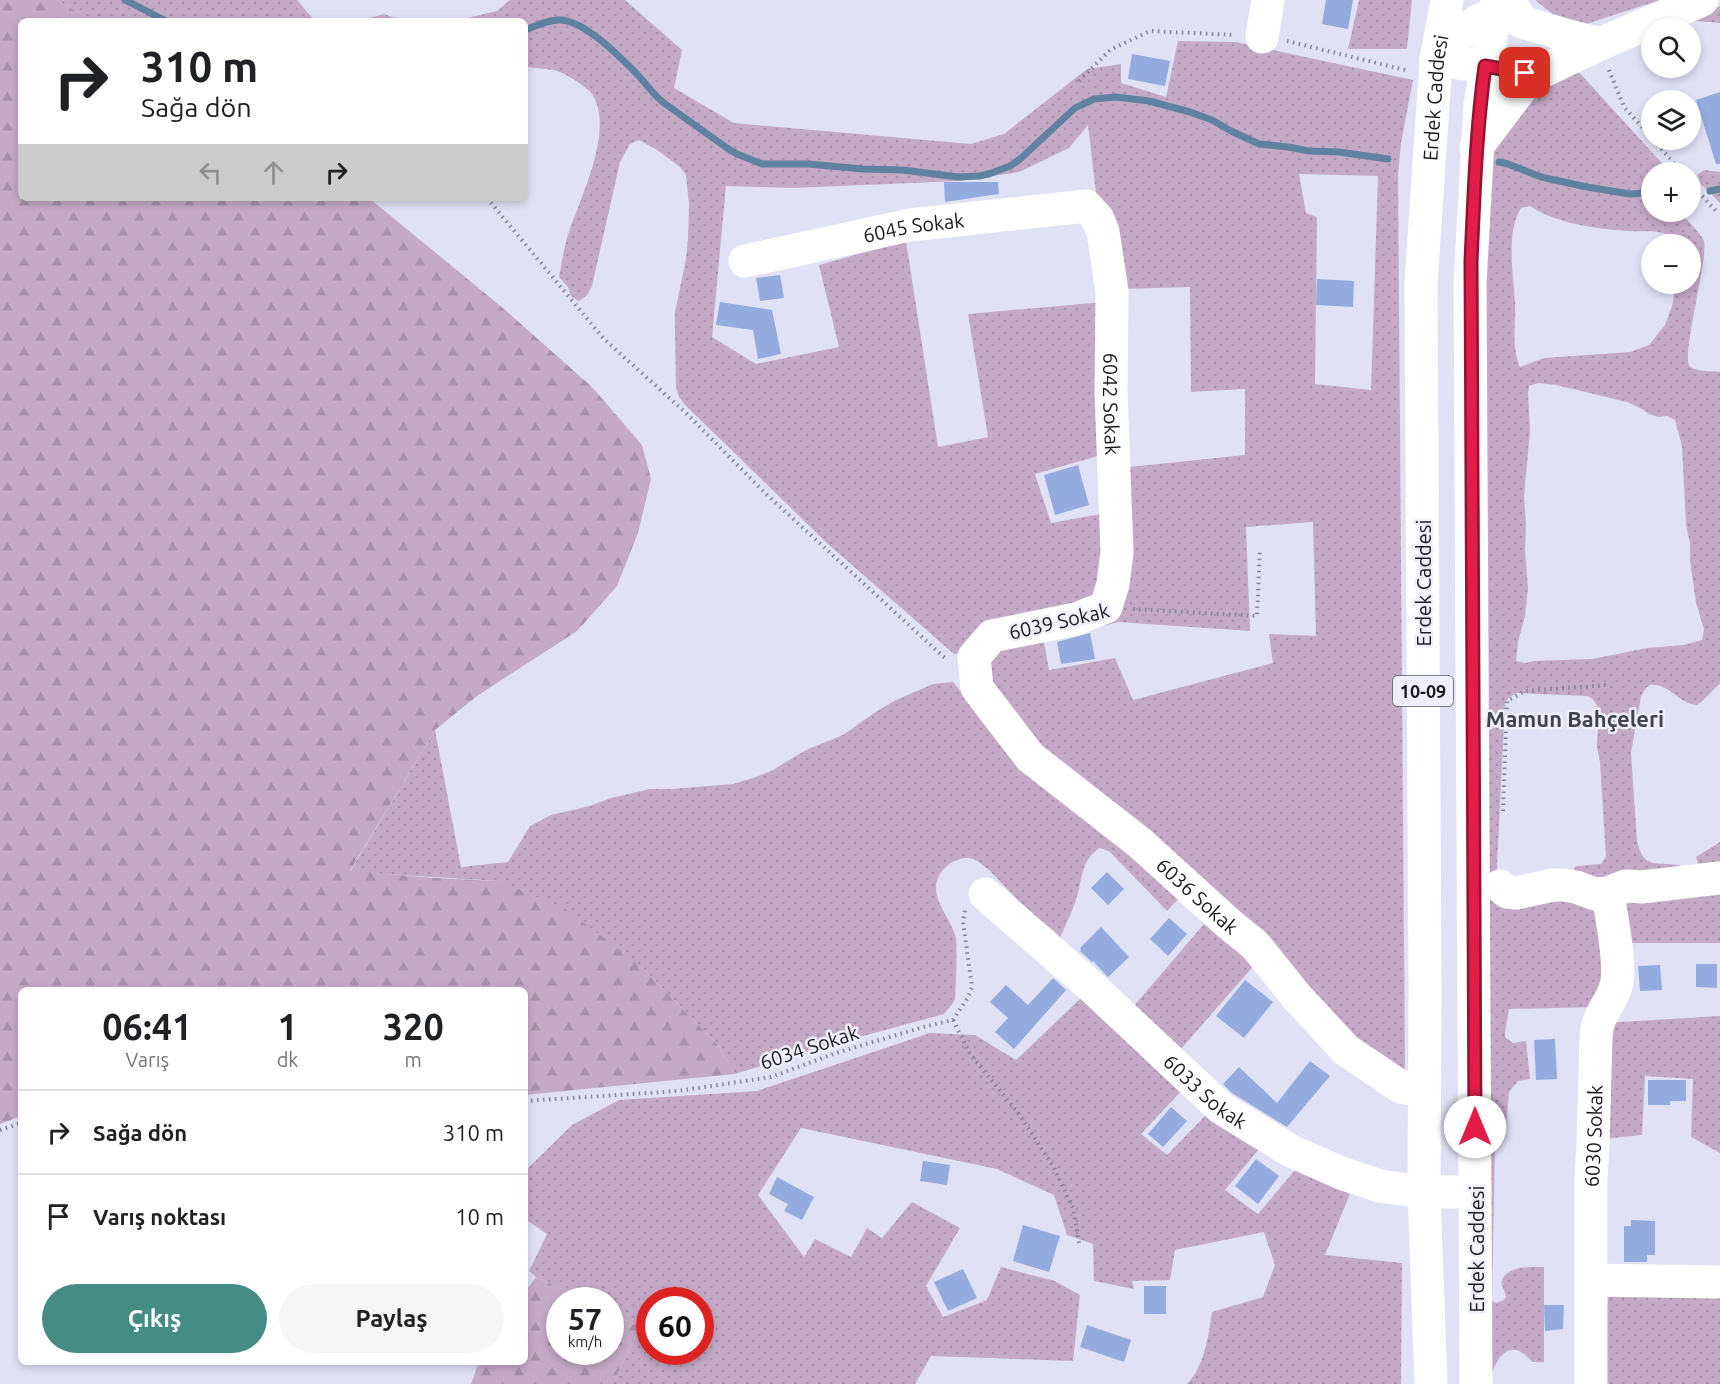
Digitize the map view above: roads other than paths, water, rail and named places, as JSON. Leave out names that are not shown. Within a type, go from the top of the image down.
[{"type":"main road","points":[[1262,37],[1268,0]]},
{"type":"main road","name":"Erdek Caddesi","points":[[1431,1384],[1424,1192],[1421,283],[1436,60],[1447,0]]},
{"type":"main road","points":[[1476,148],[1523,86],[1540,73],[1702,0]]},
{"type":"main road","points":[[1514,13],[1550,46],[1550,55],[1540,73]]},
{"type":"main road","points":[[1436,60],[1475,21],[1514,13],[1600,44]]},
{"type":"main road","name":"Erdek Caddesi","points":[[1476,1384],[1470,283],[1476,148],[1485,66],[1514,13]]},
{"type":"main road","points":[[1436,60],[1540,73]]},
{"type":"main road","name":"6045 Sokak","points":[[745,261],[910,225],[1086,206]]},
{"type":"main road","name":"6042 Sokak","points":[[1086,206],[1098,219],[1103,232],[1112,291],[1111,393],[1118,552],[1113,584],[1106,607]]},
{"type":"main road","name":"6039 Sokak","points":[[977,688],[974,657],[992,636],[1076,618],[1106,607]]},
{"type":"main road","name":"6036 Sokak","points":[[977,688],[1030,757],[1140,843],[1255,945],[1297,997],[1346,1050],[1401,1087],[1424,1092]]},
{"type":"main road","points":[[1500,886],[1507,892],[1516,893],[1553,885],[1576,887],[1595,894],[1608,893],[1626,886],[1720,878]]},
{"type":"main road","name":"6030 Sokak","points":[[1592,1384],[1591,1179],[1597,1025],[1617,984],[1618,966],[1608,893]]},
{"type":"main road","name":"6033 Sokak","points":[[985,894],[1221,1108],[1292,1151],[1341,1173],[1380,1186],[1424,1192],[1475,1192]]},
{"type":"main road","points":[[1592,1280],[1720,1282]]},
{"type":"waterway","points":[[125,0],[160,18]]},
{"type":"waterway","points":[[528,29],[556,20],[571,22],[581,27],[611,49],[664,103],[727,148],[762,164],[808,164],[903,170],[958,177],[979,176],[1010,166],[1019,160],[1075,108],[1094,99],[1116,97],[1149,101],[1190,112],[1212,120],[1259,144],[1388,159]]},
{"type":"waterway","points":[[1499,162],[1541,177],[1587,187],[1630,194],[1641,194]]},
{"type":"waterway","points":[[1710,191],[1720,189]]},
{"type":"district","name":"Mamun Bahçeleri","points":[[1575,718]]}]
